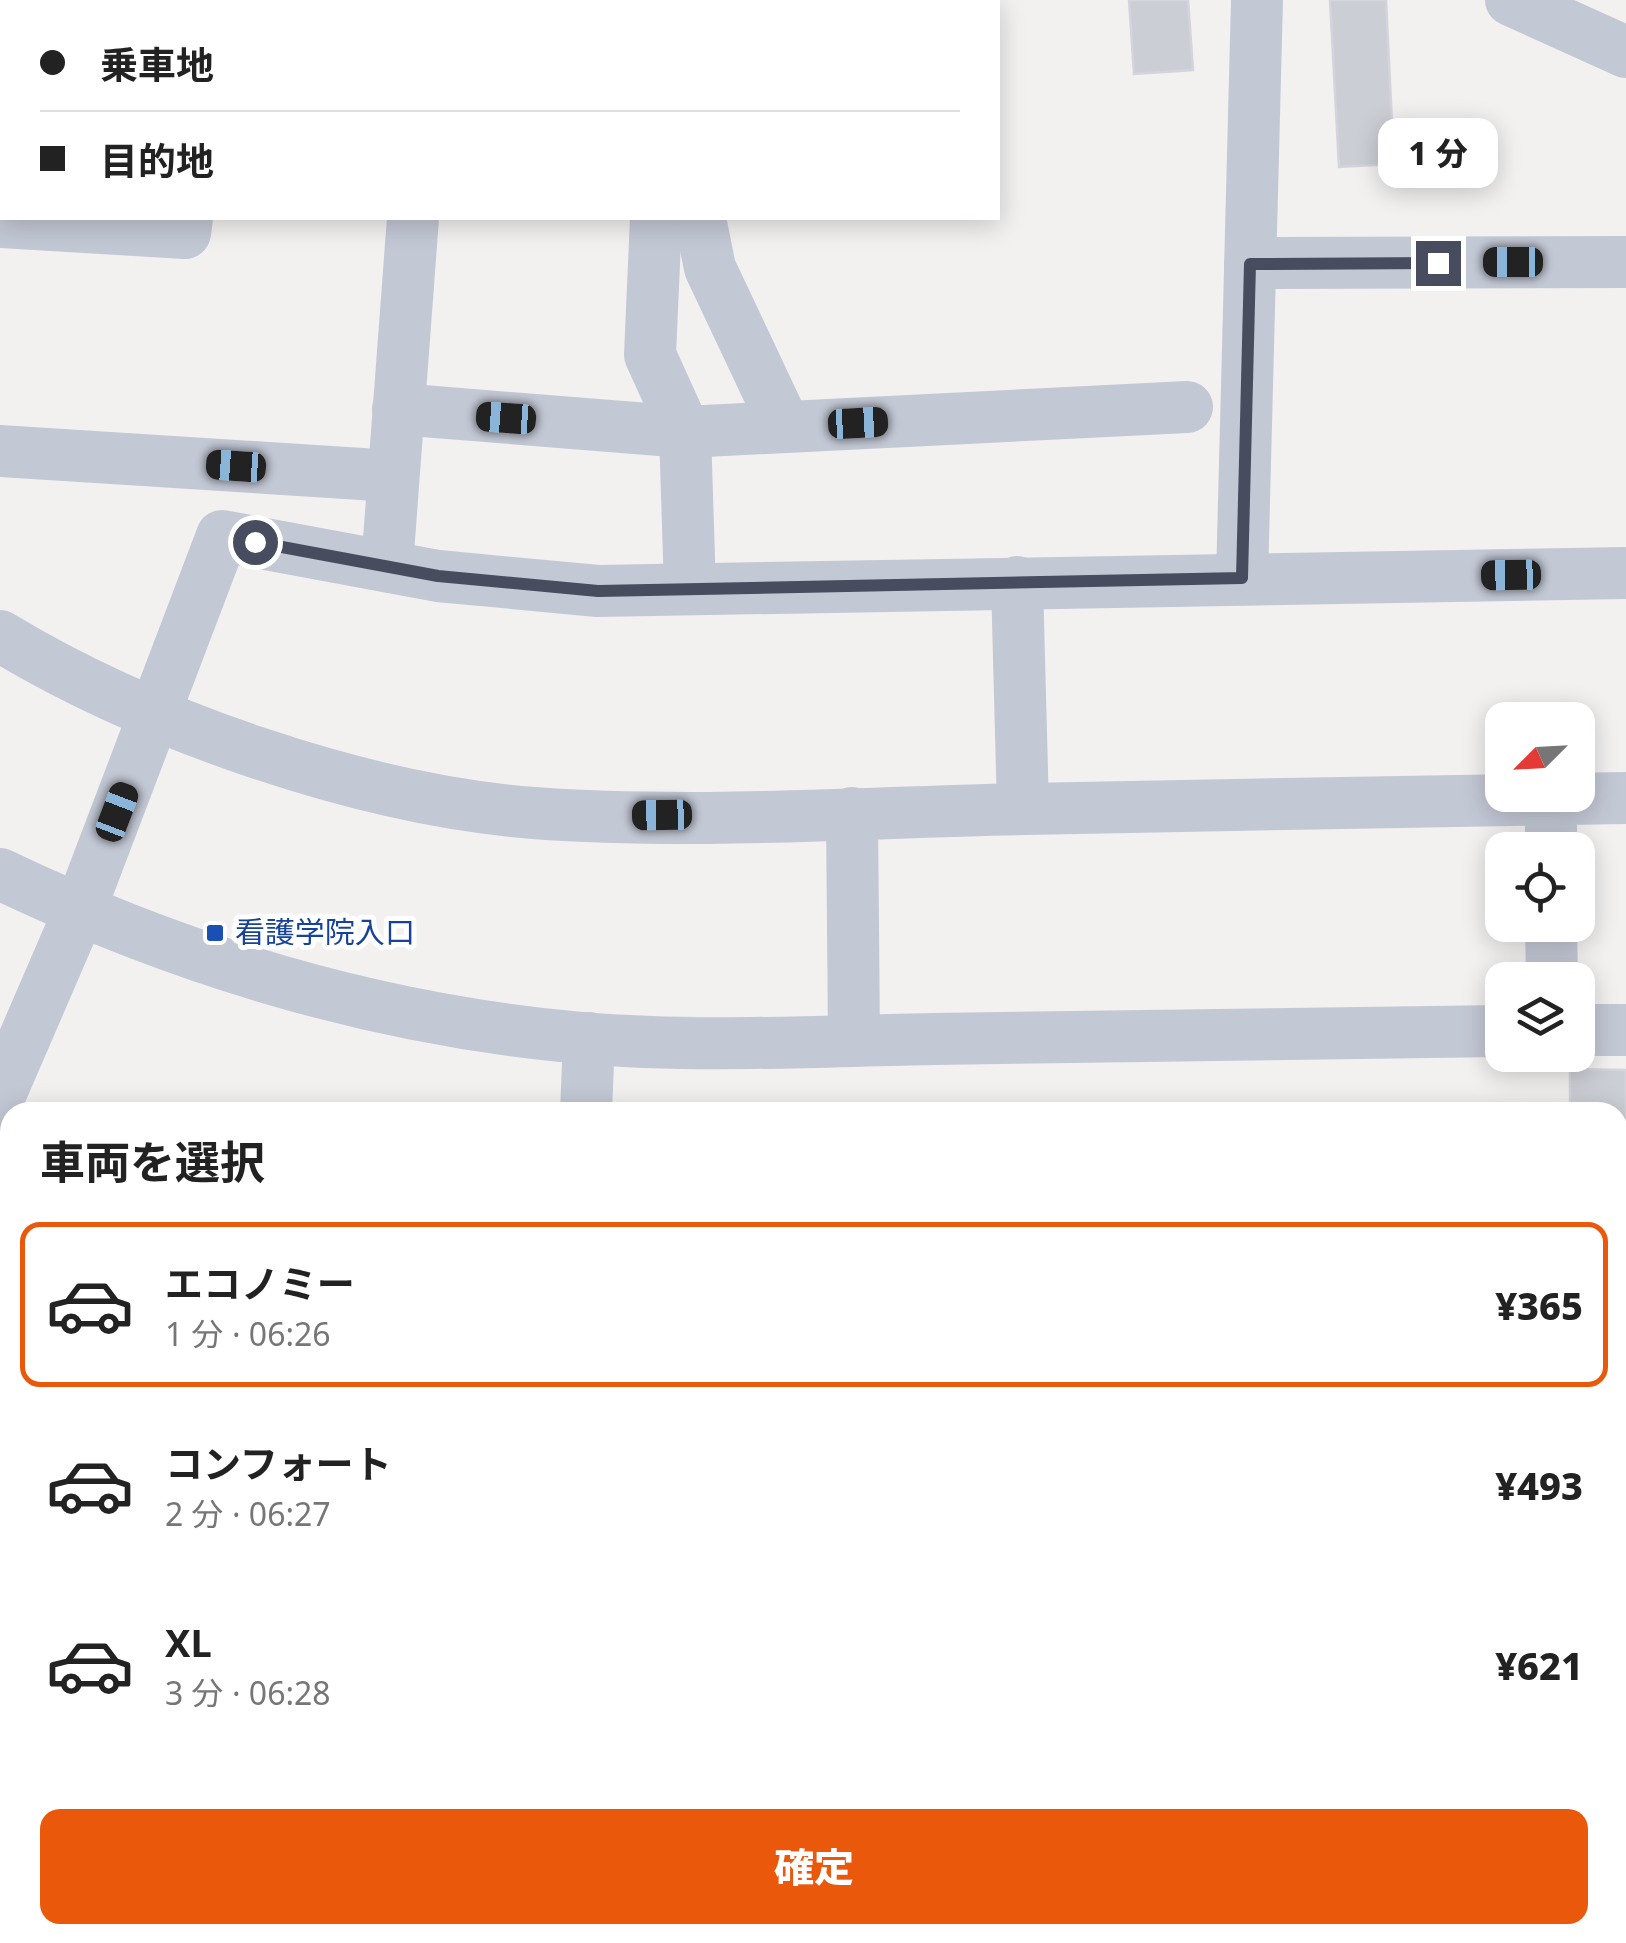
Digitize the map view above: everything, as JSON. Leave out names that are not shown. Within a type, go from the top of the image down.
[{"type":"street","points":[[1242,578],[1257,0]]},
{"type":"street","points":[[1512,0],[1626,52]]},
{"type":"street","points":[[0,222],[185,233],[186,220]]},
{"type":"street","points":[[387,566],[413,220]]},
{"type":"street","points":[[656,220],[650,355],[685,432],[690,589]]},
{"type":"street","points":[[700,220],[710,268],[785,427]]},
{"type":"street","points":[[1250,264],[1626,262]]},
{"type":"street","points":[[398,409],[685,432],[1186,407]]},
{"type":"street","points":[[0,451],[393,476]]},
{"type":"street","points":[[0,1096],[78,912],[222,536],[517,586],[690,589],[1626,573]]},
{"type":"street","points":[[1017,582],[1023,808]]},
{"type":"street","points":[[0,636],[155,711],[331,776],[460,804],[534,813],[624,816],[1023,808],[1551,825],[1626,798]]},
{"type":"street","points":[[852,813],[854,1040]]},
{"type":"street","points":[[0,874],[78,912],[202,960],[309,989],[434,1015],[590,1038],[678,1043],[1485,1031]]},
{"type":"street","points":[[1595,1030],[1626,1030]]},
{"type":"street","points":[[587,1102],[590,1038]]},
{"type":"building","points":[[1129,0],[1188,0],[1193,70],[1134,74]]},
{"type":"building","points":[[1330,0],[1386,0],[1394,164],[1339,167]]},
{"type":"building","points":[[1626,1070],[1626,1102],[1570,1102],[1570,1072]]},
{"type":"place","name":"看護学院入口","points":[[215,933]]},
{"type":"route","points":[[255,542],[438,576],[598,591],[1242,578],[1250,264],[1438,263]]}]
